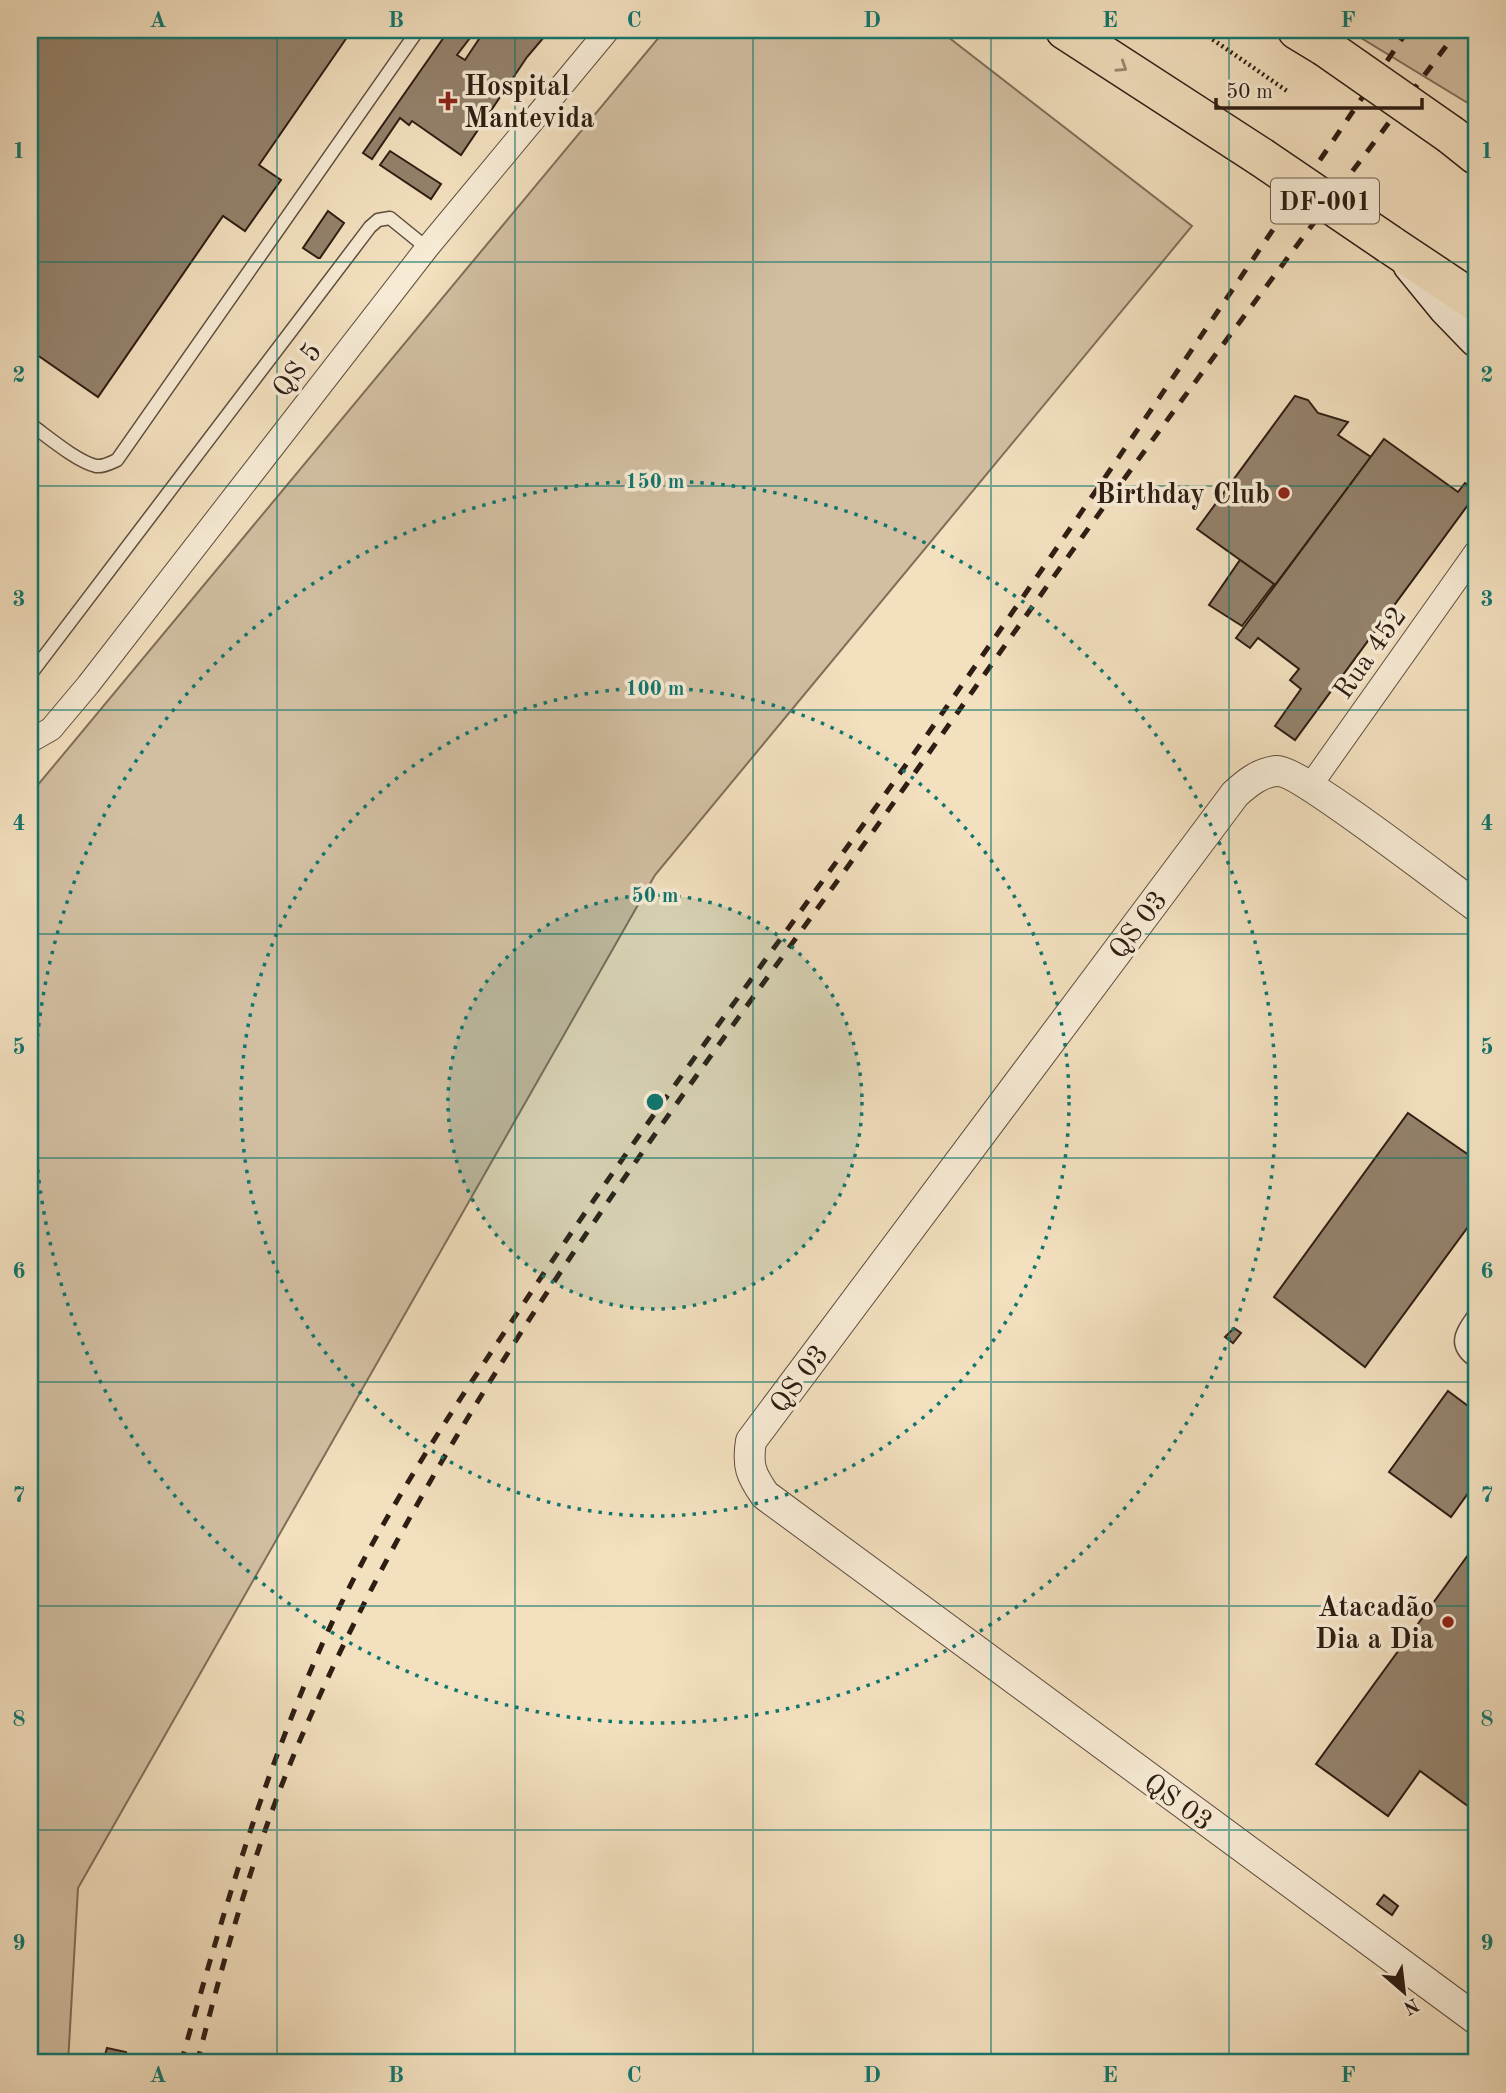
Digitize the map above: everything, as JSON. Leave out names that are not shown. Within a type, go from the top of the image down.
[{"type":"highway","name":"DF-001","points":[[1065,30],[1261,157],[1476,302]]},
{"type":"highway","points":[[1311,38],[1463,145]]},
{"type":"main road","points":[[1393,247],[1476,340]]},
{"type":"street","name":"QS 5","points":[[30,741],[51,729],[88,685],[427,247],[608,30]]},
{"type":"street","name":"Rua 452","points":[[1310,786],[1476,552]]},
{"type":"street","name":"QS 03","points":[[1476,906],[1310,786],[1279,771],[1248,782],[1235,794],[751,1441],[748,1460],[754,1480],[765,1495],[1476,2020]]},
{"type":"lane","points":[[30,424],[83,460],[97,466],[117,460],[418,30]]},
{"type":"lane","points":[[30,676],[370,228],[378,220],[390,218],[427,247]]},
{"type":"lane","points":[[1476,1312],[1463,1330],[1461,1339],[1462,1349],[1476,1362]]},
{"type":"path","points":[[1199,30],[1287,91]]},
{"type":"shaded area","points":[[665,30],[939,30],[1192,226],[655,875],[78,1888],[68,2063],[30,2063],[30,785],[37,786]]},
{"type":"shaded area","points":[[1348,30],[1476,30],[1476,108]]},
{"type":"building","points":[[30,30],[352,30],[259,165],[281,180],[245,231],[223,216],[98,397],[30,350]]},
{"type":"building","name":"Hospital Mantevida","points":[[449,30],[476,30],[457,55],[465,60],[485,30],[550,30],[527,57],[461,155],[412,121],[409,125],[400,118],[372,159],[363,153]]},
{"type":"building","points":[[390,151],[441,184],[431,199],[380,165]]},
{"type":"building","points":[[328,211],[344,223],[318,258],[303,248]]},
{"type":"building","name":"Birthday Club","points":[[1295,396],[1308,400],[1318,413],[1348,422],[1338,435],[1371,457],[1275,585],[1197,529]]},
{"type":"building","points":[[1384,439],[1458,492],[1465,483],[1476,490],[1476,494],[1295,740],[1275,726],[1301,689],[1290,680],[1299,669],[1258,638],[1250,648],[1236,638]]},
{"type":"building","points":[[1240,560],[1274,584],[1242,626],[1209,605]]},
{"type":"building","points":[[1408,1113],[1476,1160],[1476,1216],[1365,1367],[1274,1297]]},
{"type":"building","points":[[1234,1328],[1241,1333],[1233,1343],[1225,1337]]},
{"type":"building","points":[[1448,1391],[1476,1412],[1476,1482],[1451,1517],[1389,1472]]},
{"type":"building","name":"Atacadão Dia a Dia","points":[[1476,1544],[1476,1812],[1420,1771],[1388,1816],[1316,1764]]},
{"type":"building","points":[[1384,1895],[1398,1906],[1392,1915],[1377,1904]]},
{"type":"building","points":[[107,2048],[126,2052],[128,2061],[103,2062]]},
{"type":"railway","points":[[181,2063],[231,1890],[290,1720],[338,1610],[400,1495],[562,1246],[952,699],[1408,30]]},
{"type":"railway","points":[[197,2063],[240,1906],[295,1752],[350,1631],[412,1513],[480,1398],[551,1286],[626,1176],[1053,577],[1458,30]]},
{"type":"place","name":"Hospital Mantevida","points":[[448,101]]},
{"type":"place","name":"Birthday Club","points":[[1284,493]]},
{"type":"place","name":"Atacadão Dia a Dia","points":[[1448,1622]]}]
